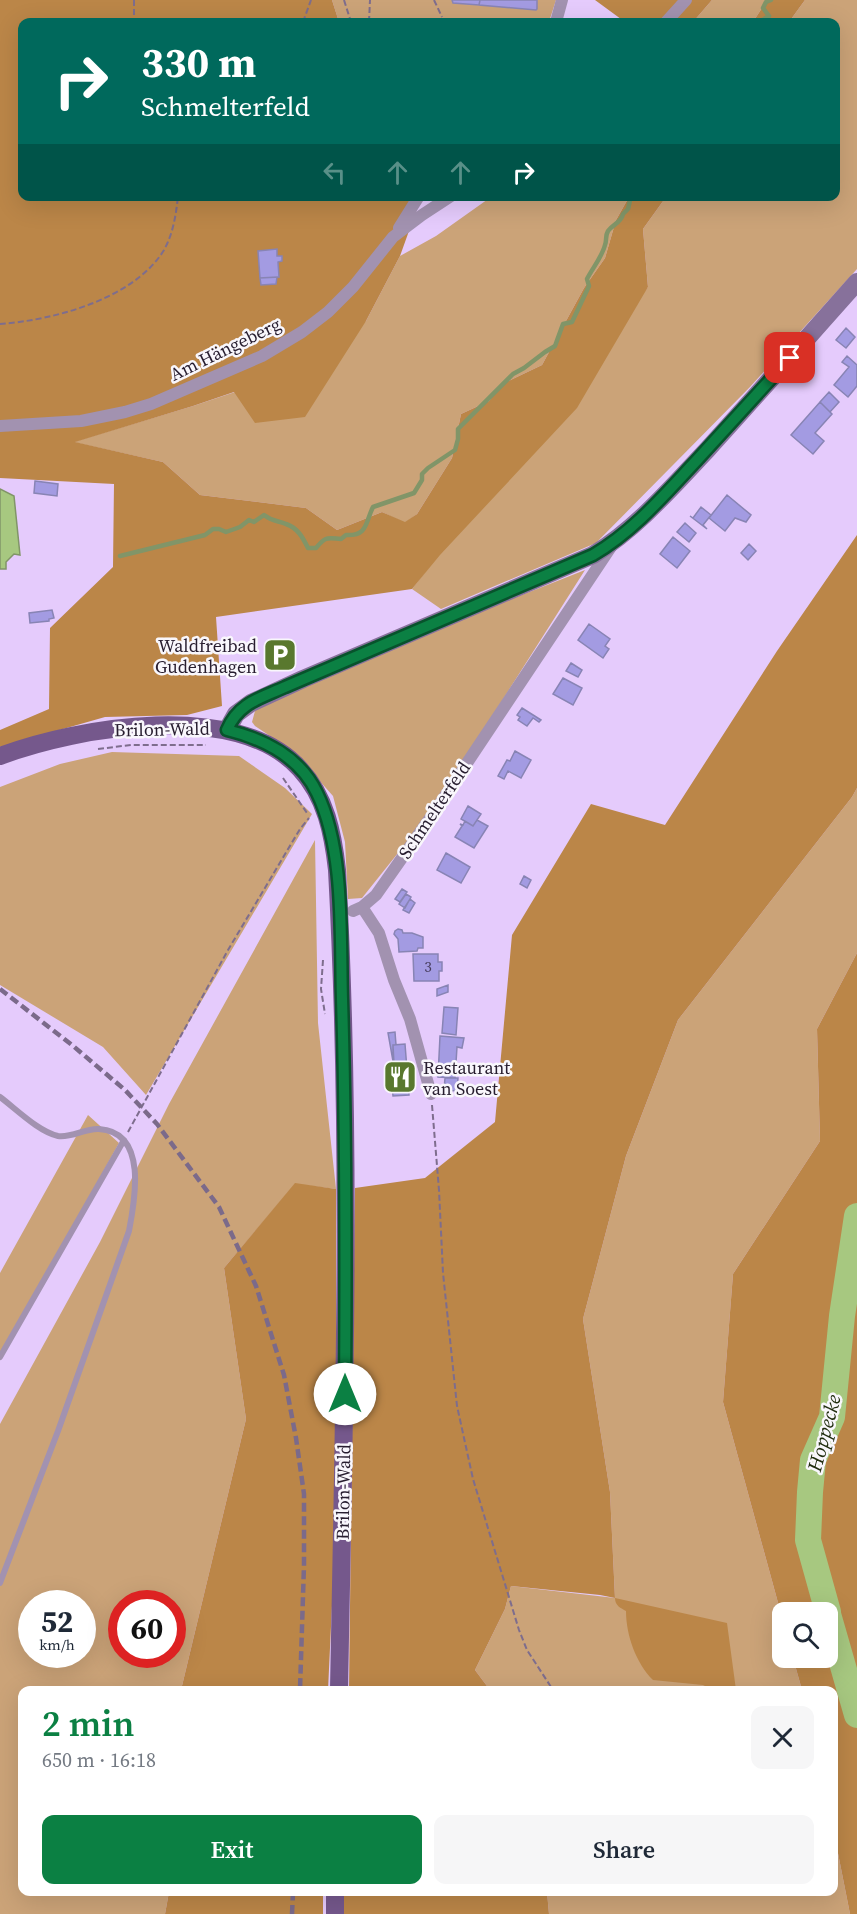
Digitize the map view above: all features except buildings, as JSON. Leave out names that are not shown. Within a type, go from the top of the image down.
[{"type":"main road","name":"Schmelterfeld","points":[[227,730],[236,714],[251,703],[593,555],[613,543],[676,482],[857,282]]},
{"type":"main road","name":"Brilon-Wald","points":[[0,756],[40,742],[116,728],[189,726],[227,730],[267,744],[299,767],[316,791],[327,817],[334,846],[339,915],[346,1115],[345,1382],[339,1686]]},
{"type":"main road","points":[[335,1896],[335,1914]]},
{"type":"street","points":[[557,18],[562,0]]},
{"type":"street","points":[[670,18],[686,0]]},
{"type":"street","points":[[393,237],[416,201]]},
{"type":"street","name":"Am Hängeberg","points":[[0,426],[70,422],[125,412],[152,404],[262,356],[302,332],[340,301],[364,275],[393,237],[443,201]]},
{"type":"street","name":"Schmelterfeld","points":[[431,1094],[410,1019],[394,980],[379,933],[358,909],[376,895],[435,811],[613,543]]},
{"type":"lane","points":[[0,1097],[36,1125],[55,1135],[63,1136],[90,1129],[110,1131],[124,1140],[134,1161],[135,1175],[135,1201],[129,1231],[58,1431],[0,1583]]},
{"type":"lane","points":[[0,1357],[124,1140]]},
{"type":"path","points":[[134,0],[134,18]]},
{"type":"path","points":[[304,18],[311,0]]},
{"type":"path","points":[[344,0],[350,18]]},
{"type":"path","points":[[369,18],[370,0]]},
{"type":"path","points":[[434,0],[442,17]]},
{"type":"path","points":[[0,324],[28,321],[72,310],[100,300],[136,280],[150,268],[168,242],[178,201]]},
{"type":"path","points":[[92,750],[131,745],[207,745]]},
{"type":"path","points":[[279,773],[295,793],[314,826]]},
{"type":"path","points":[[131,1127],[228,950],[300,829],[310,817]]},
{"type":"path","points":[[324,951],[321,989],[326,1017]]},
{"type":"path","points":[[431,1094],[443,1273],[457,1406],[473,1479],[519,1630],[527,1650],[550,1686]]},
{"type":"shaded area","points":[[0,0],[332,0],[338,18],[18,18],[18,201],[418,201],[419,203],[400,256],[366,321],[305,417],[255,423],[234,392],[75,442],[163,462],[200,495],[306,508],[337,530],[382,512],[405,522],[417,514],[452,458],[461,414],[489,401],[502,384],[542,365],[584,288],[605,258],[616,220],[627,201],[663,201],[643,229],[648,287],[577,408],[440,555],[412,589],[216,617],[222,706],[187,715],[105,717],[0,747],[0,730],[49,709],[50,628],[113,567],[114,484],[0,478]]},
{"type":"shaded area","points":[[332,0],[556,0],[550,18],[338,18]]},
{"type":"shaded area","points":[[595,0],[712,0],[696,18],[620,18]]},
{"type":"shaded area","points":[[712,0],[767,0],[756,18],[696,18]]},
{"type":"shaded area","points":[[767,0],[805,0],[792,18],[756,18]]},
{"type":"shaded area","points":[[805,0],[857,0],[857,269],[750,387],[596,543],[441,609],[412,589],[648,287],[643,229],[663,201],[840,201],[840,18],[792,18]]},
{"type":"shaded area","points":[[485,201],[627,201],[616,220],[605,258],[584,288],[542,365],[502,384],[489,401],[461,414],[452,458],[417,514],[405,523],[382,512],[337,530],[306,508],[200,495],[163,462],[73,442],[235,392],[366,321],[400,256],[436,236]]},
{"type":"shaded area","points":[[0,489],[14,496],[20,555],[14,554],[6,562],[6,569],[0,569]]},
{"type":"shaded area","points":[[857,535],[857,788],[678,1020],[626,1156],[583,1319],[610,1492],[615,1598],[511,1586],[505,1609],[475,1670],[487,1686],[349,1686],[355,1188],[425,1178],[495,1122],[512,935],[591,804],[665,825],[777,651]]},
{"type":"shaded area","points":[[585,570],[434,808],[362,898],[348,899],[345,842],[333,796],[294,752],[255,726],[252,722],[255,711],[263,704],[454,622]]},
{"type":"shaded area","points":[[112,752],[239,756],[285,788],[312,814],[146,1095],[103,1047],[0,985],[0,787],[60,764]]},
{"type":"shaded area","points":[[857,788],[857,953],[817,1029],[820,1141],[733,1274],[723,1402],[778,1602],[772,1602],[772,1668],[796,1668],[801,1686],[487,1686],[475,1670],[505,1609],[511,1586],[615,1598],[610,1492],[583,1319],[626,1156],[678,1020]]},
{"type":"shaded area","points":[[315,840],[318,1023],[336,1189],[295,1184],[224,1268],[246,1419],[182,1686],[18,1686],[18,1896],[168,1896],[165,1914],[0,1914],[0,1424],[100,1242],[169,1104]]},
{"type":"shaded area","points":[[857,953],[857,1914],[850,1914],[838,1853],[838,1686],[801,1686],[796,1668],[838,1668],[838,1602],[778,1602],[723,1402],[733,1274],[820,1141],[817,1029]]},
{"type":"shaded area","points":[[88,1115],[119,1143],[0,1358],[0,1273]]},
{"type":"shaded area","points":[[295,1183],[336,1189],[336,1521],[328,1686],[182,1686],[246,1419],[224,1268]]},
{"type":"shaded area","points":[[615,1598],[727,1623],[735,1686],[705,1686],[653,1680],[637,1657],[630,1639],[626,1611],[620,1608]]},
{"type":"shaded area","points":[[838,1853],[850,1914],[549,1914],[547,1896],[838,1896]]},
{"type":"shaded area","points":[[168,1896],[323,1896],[323,1914],[165,1914]]},
{"type":"shaded area","points":[[344,1896],[547,1896],[549,1914],[344,1914]]},
{"type":"waterway","points":[[766,18],[769,16],[763,8],[766,2],[771,0]]},
{"type":"waterway","points":[[120,556],[205,535],[213,529],[226,532],[240,527],[249,520],[254,522],[264,515],[294,528],[308,548],[316,548],[327,539],[341,539],[346,535],[362,531],[373,507],[414,493],[422,480],[422,474],[455,450],[458,429],[513,374],[555,346],[563,324],[572,322],[589,286],[587,279],[602,254],[608,231],[628,209],[630,201]]},
{"type":"waterway","name":"Hoppecke","points":[[825,1602],[808,1540],[810,1492],[813,1460],[832,1417],[842,1316],[857,1216]]},
{"type":"waterway","name":"Hoppecke","points":[[838,1649],[857,1715]]},
{"type":"railway","points":[[0,989],[125,1090],[157,1124],[219,1207],[256,1286],[284,1375],[304,1494],[300,1686]]},
{"type":"railway","points":[[292,1914],[293,1896]]},
{"type":"place","name":"Waldfreibad Gudenhagen","points":[[280,655]]},
{"type":"place","name":"Restaurant van Soest","points":[[400,1077]]},
{"type":"route","points":[[345,1394],[346,1115],[337,870],[334,846],[324,807],[304,773],[290,759],[267,744],[227,730],[232,718],[242,708],[285,687],[593,555],[613,543],[676,482],[790,358]]}]
